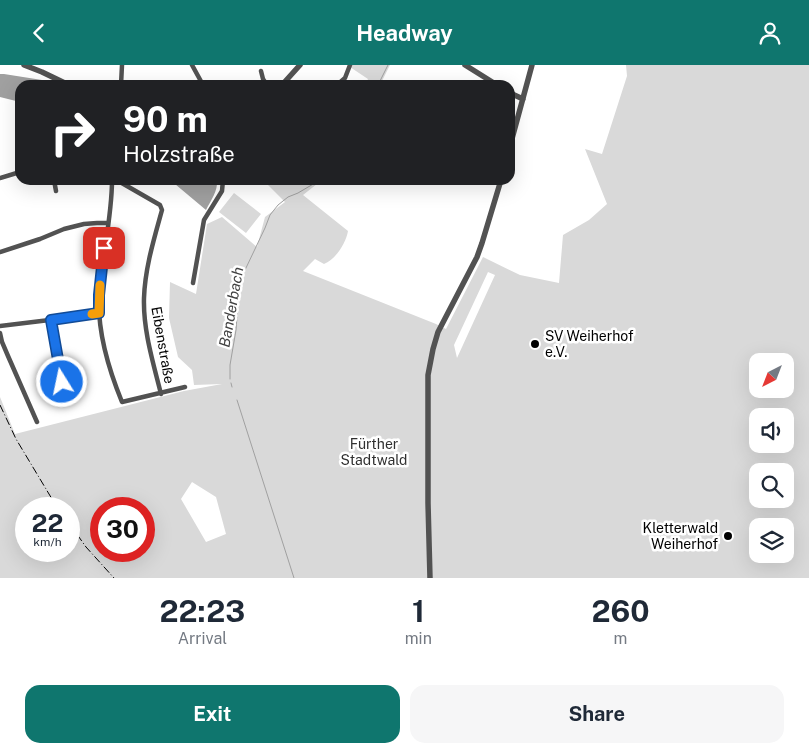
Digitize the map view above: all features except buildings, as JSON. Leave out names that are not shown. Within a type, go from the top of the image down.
[{"type":"street","points":[[24,65],[59,80]]},
{"type":"street","points":[[121,80],[122,65]]},
{"type":"street","points":[[192,65],[200,80]]},
{"type":"street","points":[[286,80],[300,65]]},
{"type":"street","points":[[342,80],[350,65]]},
{"type":"street","points":[[465,65],[489,80]]},
{"type":"street","points":[[515,128],[532,65]]},
{"type":"street","points":[[261,71],[264,80]]},
{"type":"street","points":[[515,95],[523,99]]},
{"type":"street","points":[[0,178],[15,174]]},
{"type":"street","points":[[55,185],[56,191]]},
{"type":"street","points":[[113,185],[111,210],[101,270],[99,313],[110,373],[122,402],[186,387]]},
{"type":"street","name":"Eibenstraße","points":[[125,185],[160,205],[162,210],[153,241],[144,299],[146,328],[160,393]]},
{"type":"street","points":[[194,283],[204,219],[222,191],[223,185]]},
{"type":"street","points":[[430,578],[428,375],[438,332],[482,243],[499,185]]},
{"type":"street","points":[[0,252],[64,229],[84,224],[108,223]]},
{"type":"street","points":[[0,326],[99,313]]},
{"type":"street","points":[[51,320],[62,382]]},
{"type":"street","points":[[0,333],[8,357],[37,422]]},
{"type":"green space","points":[[347,65],[390,65],[382,80],[368,79]]},
{"type":"green space","name":"Fürther Stadtwald","points":[[626,65],[809,65],[809,578],[0,578],[0,397],[15,434],[184,391],[222,384],[194,385],[192,370],[178,357],[169,318],[170,282],[196,294],[207,224],[222,217],[257,247],[265,217],[285,202],[268,185],[316,185],[303,195],[348,231],[343,245],[333,258],[324,264],[315,259],[303,271],[446,329],[483,257],[520,275],[559,283],[563,235],[589,220],[607,204],[585,149],[602,154],[627,76]],"holes":[[[488,272],[495,275],[457,358],[454,345]],[[192,482],[216,497],[226,534],[206,542],[181,499]]]},
{"type":"green space","points":[[234,193],[261,214],[246,233],[219,212]]},
{"type":"shaded area","points":[[0,74],[42,80],[15,80],[15,101],[0,97]]},
{"type":"shaded area","points":[[176,185],[217,185],[206,210]]},
{"type":"waterway","name":"Banderbach","points":[[380,80],[388,65]]},
{"type":"waterway","name":"Banderbach","points":[[230,379],[238,303],[245,270],[270,215],[288,197],[312,185]]},
{"type":"waterway","name":"Banderbach","points":[[231,383],[232,387]]},
{"type":"waterway","name":"Banderbach","points":[[237,400],[294,578]]},
{"type":"railway","points":[[0,405],[16,439],[51,497]]},
{"type":"railway","points":[[80,539],[114,578]]},
{"type":"slow traffic","points":[[92,314],[99,313],[100,285]]},
{"type":"place","name":"SV Weiherhof e.V.","points":[[535,344]]},
{"type":"place","name":"Kletterwald Weiherhof","points":[[728,536]]},
{"type":"route","points":[[62,382],[51,320],[99,313],[104,248]]}]
